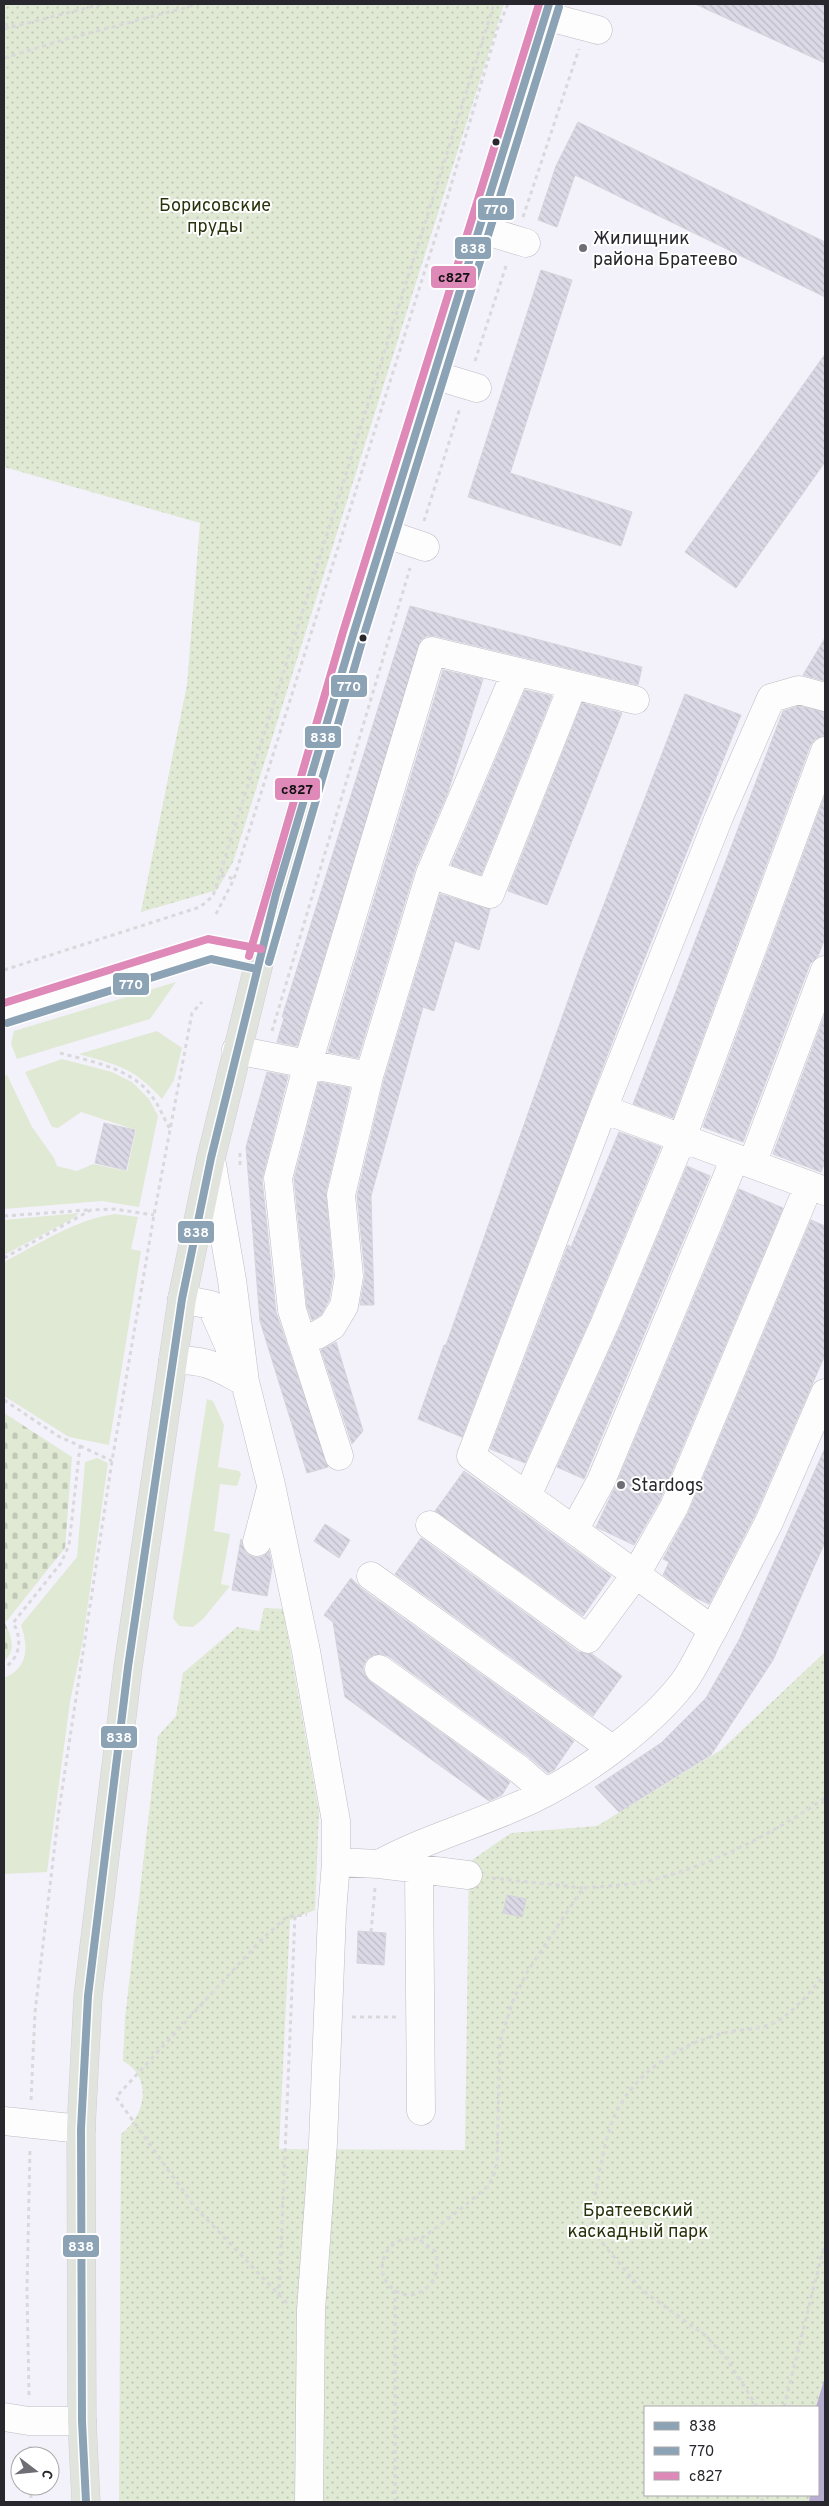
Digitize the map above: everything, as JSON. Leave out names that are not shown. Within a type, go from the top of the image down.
[{"type":"main road","points":[[86,2502],[82,2421],[81,2129],[89,1987],[128,1667],[182,1299],[211,1158],[236,1050],[279,884],[384,533],[547,10]]},
{"type":"street","points":[[547,10],[598,30]]},
{"type":"street","points":[[480,228],[526,243]]},
{"type":"street","points":[[434,375],[477,388]]},
{"type":"street","points":[[384,533],[425,547]]},
{"type":"street","points":[[339,1456],[292,1310],[278,1178],[308,1063],[432,651],[635,700]]},
{"type":"street","points":[[301,1339],[317,1335],[332,1326],[344,1306],[349,1276],[341,1195],[369,1076],[430,874],[516,672]]},
{"type":"street","points":[[430,874],[490,894],[573,685]]},
{"type":"street","points":[[713,1630],[470,1456],[603,1109],[719,817],[771,698],[799,690],[825,697]]},
{"type":"street","points":[[526,1496],[606,1323],[682,1138],[825,751]]},
{"type":"street","points":[[4,1013],[210,949],[260,959]]},
{"type":"street","points":[[574,1530],[601,1481],[744,1161],[825,970]]},
{"type":"street","points":[[236,1050],[369,1076]]},
{"type":"street","points":[[430,1525],[588,1639],[636,1574],[674,1507],[817,1188],[603,1109]]},
{"type":"street","points":[[211,1158],[232,1280],[245,1382],[272,1485],[306,1651],[334,1812],[336,1862],[322,2143],[311,2310],[309,2502]]},
{"type":"street","points":[[182,1299],[210,1305],[245,1382]]},
{"type":"street","points":[[173,1360],[198,1360],[208,1363],[245,1382]]},
{"type":"street","points":[[377,1876],[411,1846],[483,1820],[545,1792],[582,1772],[645,1723],[683,1682],[713,1630],[769,1522],[825,1393]]},
{"type":"street","points":[[257,1542],[272,1485]]},
{"type":"street","points":[[372,1576],[612,1749]]},
{"type":"street","points":[[379,1669],[520,1770],[545,1792]]},
{"type":"street","points":[[336,1862],[377,1876],[419,1869],[468,1875]]},
{"type":"street","points":[[419,1869],[421,2111]]},
{"type":"street","points":[[4,2121],[81,2129]]},
{"type":"street","points":[[16,2419],[82,2421]]},
{"type":"path","points":[[4,29],[19,27],[102,4]]},
{"type":"path","points":[[4,58],[63,40],[199,4]]},
{"type":"path","points":[[4,970],[200,907],[213,896],[494,4]]},
{"type":"path","points":[[216,914],[234,879],[442,216],[498,30],[508,4]]},
{"type":"path","points":[[4,24],[19,27]]},
{"type":"path","points":[[221,875],[234,879]]},
{"type":"path","points":[[26,2446],[16,2419],[27,2290],[30,2124],[35,2012],[59,1810],[112,1461],[154,1215],[192,1013],[202,1002]]},
{"type":"path","points":[[60,1053],[113,1069],[134,1079],[153,1097],[170,1130]]},
{"type":"path","points":[[4,1216],[114,1208],[154,1215]]},
{"type":"path","points":[[4,1258],[91,1210]]},
{"type":"path","points":[[4,1400],[58,1436],[112,1461]]},
{"type":"path","points":[[4,1668],[14,1660],[18,1648],[19,1637],[13,1623],[61,1563],[70,1545],[80,1446]]},
{"type":"path","points":[[468,1875],[583,1888],[624,1885],[659,1878],[736,1850],[779,1829],[825,1798]]},
{"type":"path","points":[[371,1932],[377,1876]]},
{"type":"path","points":[[420,2240],[486,2188],[493,2178],[497,2163],[500,2041],[514,1998],[529,1969],[583,1888]]},
{"type":"path","points":[[311,2310],[285,2302],[194,2206],[116,2097],[262,1939],[288,1916],[332,1913]]},
{"type":"path","points":[[279,2296],[295,1916]]},
{"type":"path","points":[[756,2406],[726,2359],[706,2336],[642,2290],[593,2232],[590,2218],[612,2122],[627,2094],[645,2073],[684,2048],[724,2034],[774,2022],[797,2007],[825,1974]]},
{"type":"path","points":[[343,2017],[404,2017]]},
{"type":"path","points":[[402,2239],[420,2240],[435,2252],[438,2260],[435,2279],[430,2287],[413,2294],[395,2290],[388,2284],[382,2267],[388,2250],[402,2239]]},
{"type":"path","points":[[784,2406],[825,2242]]},
{"type":"path","points":[[395,2290],[395,2502]]},
{"type":"green space","name":"Борисовские пруды","points":[[4,4],[504,4],[233,862],[217,890],[141,912],[187,685],[200,523],[4,467]]},
{"type":"green space","points":[[176,982],[150,1019],[17,1059],[11,1044],[14,1031]]},
{"type":"green space","points":[[157,1031],[182,1048],[174,1080],[162,1099],[152,1088],[125,1069],[79,1054]]},
{"type":"green space","points":[[62,1059],[112,1072],[132,1082],[149,1099],[158,1116],[139,1207],[102,1201],[4,1209],[4,1076],[7,1075],[32,1127],[54,1158],[57,1166],[77,1171],[93,1164],[127,1171],[136,1130],[81,1112],[58,1128],[52,1127],[25,1072]]},
{"type":"green space","points":[[79,1213],[72,1219],[4,1255],[4,1220]]},
{"type":"green space","points":[[115,1214],[138,1217],[131,1249],[141,1251],[109,1445],[69,1437],[4,1396],[4,1262],[72,1227],[86,1221]]},
{"type":"green space","points":[[207,1399],[213,1401],[224,1425],[218,1467],[239,1471],[241,1474],[237,1486],[220,1484],[214,1531],[230,1534],[221,1584],[230,1586],[203,1619],[193,1627],[179,1626],[173,1618]]},
{"type":"green space","points":[[4,1413],[72,1457],[65,1548],[5,1623],[11,1638],[12,1648],[4,1661]]},
{"type":"green space","points":[[97,1458],[108,1463],[83,1639],[70,1702],[47,1872],[4,1874],[4,1678],[18,1669],[22,1663],[25,1642],[21,1625],[77,1557],[85,1462]]},
{"type":"green space","name":"Братеевский каскадный парк","points":[[264,1608],[283,1609],[319,1812],[315,1910],[290,1920],[279,2149],[465,2150],[469,1862],[511,1833],[597,1826],[721,1750],[825,1652],[825,2502],[119,2502],[121,2134],[136,2117],[143,2097],[139,2077],[133,2068],[123,2061],[125,2018],[158,1736],[176,1716],[183,1673],[237,1627],[259,1631]]},
{"type":"shaded area","points":[[825,2377],[825,2502],[809,2502],[810,2496],[819,2496],[819,2406],[816,2406]]},
{"type":"building","points":[[695,4],[825,4],[825,63]]},
{"type":"building","points":[[578,122],[825,242],[825,297],[575,175],[557,227],[538,220],[556,166]]},
{"type":"building","points":[[541,270],[572,280],[510,473],[632,512],[621,546],[468,497]]},
{"type":"building","points":[[825,354],[825,462],[736,588],[685,552]]},
{"type":"building","points":[[410,606],[642,667],[638,685],[436,636],[427,636],[421,640],[297,1046],[277,1042],[284,1018],[282,1017]]},
{"type":"building","points":[[825,638],[825,681],[803,675]]},
{"type":"building","points":[[443,670],[483,679],[448,792],[415,869],[358,1058],[328,1052]]},
{"type":"building","points":[[525,690],[552,696],[481,875],[451,865]]},
{"type":"building","points":[[685,694],[741,715],[634,985],[462,1437],[418,1419],[581,964]]},
{"type":"building","points":[[582,703],[622,713],[547,905],[508,891]]},
{"type":"building","points":[[799,706],[825,712],[825,736],[815,739],[810,746],[673,1118],[633,1104],[783,711]]},
{"type":"building","points":[[825,795],[825,938],[818,956],[810,964],[743,1142],[703,1127]]},
{"type":"building","points":[[440,894],[490,909],[479,950],[455,941],[434,1011],[423,1007],[371,1196],[374,1305],[360,1305],[365,1275],[357,1196],[384,1080]]},
{"type":"building","points":[[825,1014],[825,1162],[821,1172],[773,1154]]},
{"type":"building","points":[[267,1072],[288,1076],[262,1179],[276,1312],[328,1467],[307,1473],[260,1321],[246,1147]]},
{"type":"building","points":[[319,1082],[350,1088],[326,1192],[333,1275],[329,1300],[321,1315],[312,1320],[307,1307],[294,1179]]},
{"type":"building","points":[[104,1123],[135,1130],[126,1170],[95,1163]]},
{"type":"building","points":[[619,1132],[661,1147],[591,1317],[525,1463],[490,1449],[568,1245],[571,1247]]},
{"type":"building","points":[[687,1166],[710,1176],[584,1479],[557,1467],[619,1329]]},
{"type":"building","points":[[739,1189],[783,1208],[660,1500],[634,1545],[596,1527],[615,1487]]},
{"type":"building","points":[[811,1220],[825,1226],[825,1355],[755,1515],[709,1604],[694,1597],[663,1575],[669,1562],[663,1559],[688,1513]]},
{"type":"building","points":[[336,1342],[363,1431],[352,1444],[321,1350]]},
{"type":"building","points":[[825,1448],[825,1542],[773,1660],[711,1755],[619,1812],[595,1787],[661,1743],[706,1698],[739,1640]]},
{"type":"building","points":[[464,1471],[611,1576],[583,1616],[435,1511]]},
{"type":"building","points":[[325,1524],[350,1540],[339,1558],[314,1541]]},
{"type":"building","points":[[421,1538],[579,1652],[592,1654],[622,1676],[593,1716],[395,1574]]},
{"type":"building","points":[[241,1539],[246,1553],[253,1557],[262,1557],[269,1551],[272,1567],[267,1596],[232,1590]]},
{"type":"building","points":[[351,1578],[362,1589],[574,1741],[554,1770],[548,1773],[529,1757],[388,1656],[381,1654],[373,1655],[366,1660],[363,1668],[365,1675],[370,1681],[510,1782],[502,1795],[489,1801],[345,1697],[333,1622],[324,1615]]},
{"type":"building","points":[[507,1895],[526,1899],[522,1917],[503,1913]]},
{"type":"building","points":[[358,1931],[386,1933],[384,1965],[357,1963]]},
{"type":"transit line","name":"с827","points":[[249,956],[343,632],[539,4]]},
{"type":"transit line","name":"838","points":[[86,2502],[82,2421],[81,2129],[88,1996],[128,1667],[182,1299],[211,1158],[276,894],[353,635],[549,4]]},
{"type":"transit line","name":"770","points":[[269,962],[363,638],[559,7]]},
{"type":"transit line","name":"с827","points":[[4,1003],[208,939],[261,949]]},
{"type":"transit line","name":"770","points":[[7,1023],[211,959],[257,969]]},
{"type":"place","name":"Жилищник района Братеево","points":[[583,248]]},
{"type":"place","name":"Stardogs","points":[[621,1485]]}]
